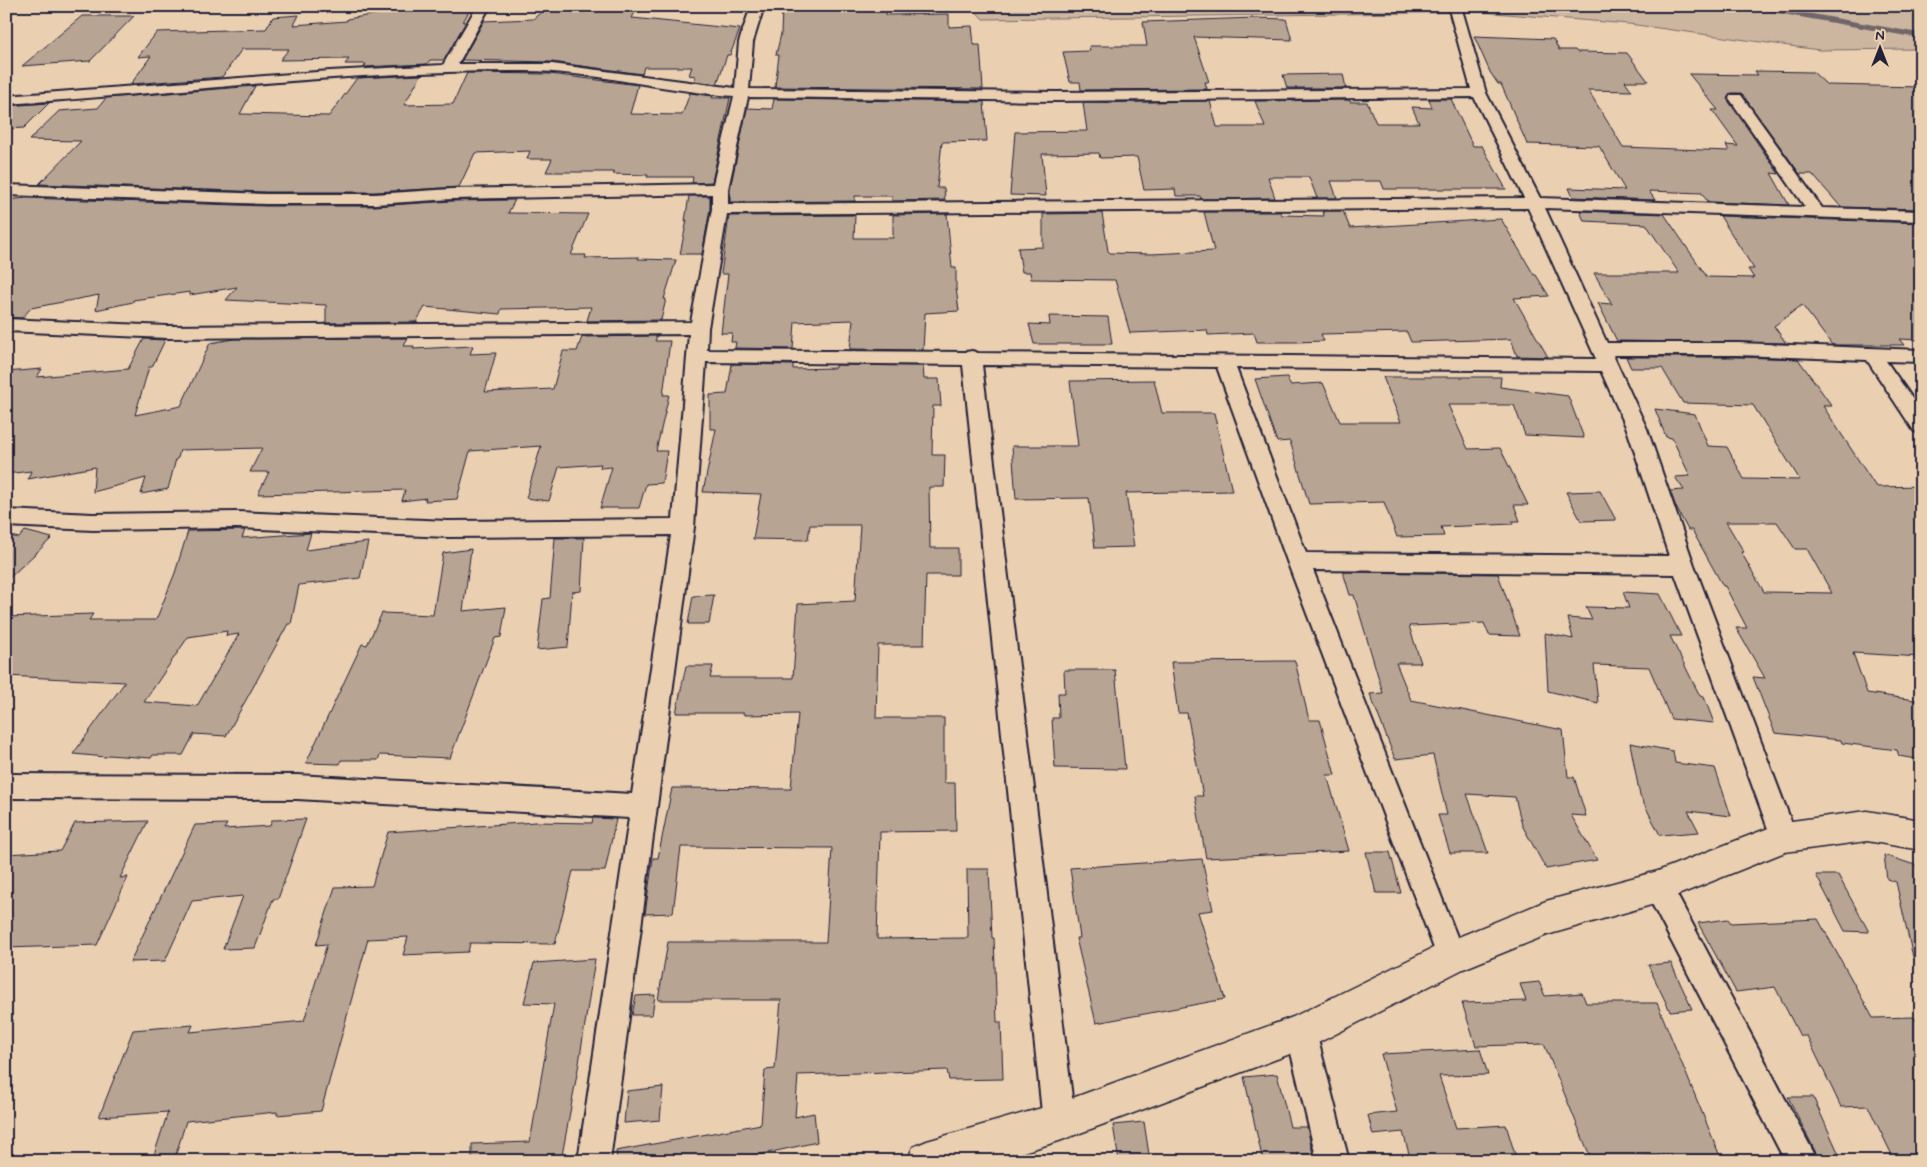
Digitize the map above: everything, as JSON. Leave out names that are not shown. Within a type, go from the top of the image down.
[{"type":"street","points":[[448,69],[484,6]]},
{"type":"street","points":[[594,1161],[683,527],[699,328],[720,209],[720,189],[742,92],[746,42],[758,6]]},
{"type":"street","points":[[1454,6],[1479,93],[1534,202],[1637,429],[1683,565],[1784,837]]},
{"type":"street","points":[[6,100],[94,95],[345,74],[528,67],[594,72],[666,84],[742,92],[1130,96],[1479,93]]},
{"type":"street","points":[[1736,98],[1816,211]]},
{"type":"street","points":[[6,190],[266,199],[375,199],[452,194],[720,189]]},
{"type":"street","points":[[720,209],[1534,202],[1921,216]]},
{"type":"street","points":[[6,325],[167,332],[699,328]]},
{"type":"street","points":[[697,356],[972,357],[1224,361],[1605,357],[1738,349],[1921,356]]},
{"type":"street","points":[[1872,354],[1921,426]]},
{"type":"street","points":[[972,357],[1058,1122]]},
{"type":"street","points":[[1224,361],[1298,561],[1451,957]]},
{"type":"street","points":[[6,518],[93,522],[237,520],[448,529],[683,527]]},
{"type":"street","points":[[1298,561],[1683,565]]},
{"type":"street","points":[[6,786],[297,787],[643,807]]},
{"type":"street","points":[[927,1161],[1058,1122],[1301,1032],[1451,957],[1546,918],[1658,887],[1784,837],[1867,826],[1921,835]]},
{"type":"street","points":[[1658,887],[1802,1161]]},
{"type":"street","points":[[1301,1032],[1333,1161]]},
{"type":"shaded area","points":[[971,6],[1921,6],[1921,49],[1819,50],[1629,24],[1482,12],[983,19]]},
{"type":"building","points":[[435,6],[472,6],[463,22],[466,22],[444,60],[430,60],[427,64],[364,67],[366,64],[345,64],[349,59],[280,60],[289,49],[242,49],[222,77],[131,84],[151,56],[138,57],[157,32],[266,29],[273,17],[299,15],[294,25],[347,21],[347,19],[390,12],[432,11]]},
{"type":"building","points":[[555,6],[638,6],[632,18],[740,29],[730,55],[727,55],[717,84],[694,81],[696,76],[689,75],[692,67],[644,67],[642,74],[552,62],[462,60],[484,21],[533,19],[545,9],[553,10]]},
{"type":"building","points":[[887,7],[886,15],[949,14],[949,27],[972,26],[974,45],[980,45],[983,89],[775,87],[779,55],[776,55],[781,34],[782,9]]},
{"type":"building","points":[[82,16],[134,16],[90,61],[22,66]]},
{"type":"building","points":[[1255,18],[1286,19],[1292,40],[1194,37],[1209,82],[1205,82],[1207,89],[1081,90],[1080,82],[1070,82],[1063,52],[1090,51],[1089,46],[1147,46],[1143,22]]},
{"type":"building","points":[[1474,36],[1553,39],[1559,50],[1627,53],[1648,81],[1625,81],[1632,91],[1588,90],[1623,147],[1729,151],[1726,145],[1738,146],[1712,110],[1718,110],[1689,74],[1758,75],[1755,71],[1813,72],[1827,85],[1921,87],[1921,209],[1841,207],[1812,174],[1800,174],[1741,93],[1731,93],[1727,99],[1779,174],[1771,173],[1789,205],[1711,202],[1707,201],[1702,193],[1649,191],[1655,200],[1573,197],[1569,188],[1625,190],[1599,146],[1527,144],[1501,84],[1498,84],[1490,72]]},
{"type":"building","points":[[467,73],[550,74],[638,85],[630,114],[682,115],[690,93],[713,96],[712,98],[730,98],[712,182],[692,183],[693,177],[647,177],[648,175],[613,174],[615,172],[546,172],[552,159],[527,159],[530,151],[475,153],[459,187],[375,192],[266,192],[39,184],[81,141],[29,140],[59,111],[98,108],[106,98],[255,86],[240,114],[329,116],[357,78],[421,75],[404,105],[453,104]]},
{"type":"building","points":[[1343,74],[1346,88],[1287,88],[1283,75]]},
{"type":"building","points":[[774,99],[984,102],[987,141],[942,142],[937,188],[944,188],[945,200],[892,201],[892,196],[855,196],[855,201],[730,202],[730,189],[747,108],[772,109]]},
{"type":"building","points":[[1429,99],[1451,99],[1473,146],[1482,146],[1506,189],[1384,189],[1381,181],[1331,181],[1337,198],[1317,198],[1309,177],[1268,177],[1275,198],[1201,199],[1200,196],[1176,196],[1175,189],[1144,190],[1137,157],[1100,158],[1099,153],[1042,154],[1046,196],[1010,195],[1015,132],[1087,131],[1083,103],[1210,101],[1217,127],[1265,127],[1255,101],[1349,100],[1350,102],[1367,102],[1376,123],[1419,123],[1412,107],[1432,108]]},
{"type":"building","points":[[49,103],[24,128],[6,129],[6,106]]},
{"type":"building","points":[[689,196],[710,196],[710,209],[702,254],[680,254],[687,220],[685,221]]},
{"type":"building","points":[[26,198],[266,206],[375,206],[452,201],[515,200],[508,213],[588,214],[571,255],[586,255],[585,258],[639,257],[638,259],[676,260],[664,299],[666,299],[661,320],[587,321],[591,307],[501,309],[500,314],[425,307],[416,322],[326,323],[326,305],[226,300],[237,287],[190,295],[190,292],[133,300],[133,302],[96,310],[99,295],[31,308],[22,318],[6,317],[6,200]]},
{"type":"building","points":[[1323,211],[1343,211],[1350,228],[1501,219],[1534,275],[1536,275],[1549,296],[1514,298],[1548,357],[1517,356],[1511,339],[1411,342],[1407,332],[1321,334],[1324,341],[1295,342],[1257,342],[1254,333],[1208,335],[1207,330],[1130,333],[1115,280],[1031,279],[1030,272],[1022,272],[1018,248],[1043,247],[1043,214],[1102,213],[1108,251],[1110,253],[1151,254],[1214,251],[1204,212],[1280,212],[1282,215],[1324,216]]},
{"type":"building","points":[[1580,211],[1664,214],[1707,277],[1754,278],[1748,269],[1754,269],[1720,216],[1921,223],[1921,340],[1899,339],[1904,345],[1832,345],[1802,305],[1774,326],[1786,343],[1617,341],[1598,303],[1612,304],[1594,273],[1679,273],[1646,224],[1584,221]]},
{"type":"building","points":[[947,214],[952,268],[956,268],[959,311],[925,313],[923,350],[850,349],[853,320],[795,322],[793,349],[735,348],[736,342],[731,342],[732,333],[721,333],[728,274],[721,274],[729,216],[855,215],[854,238],[893,238],[893,215]]},
{"type":"building","points":[[1049,316],[1108,317],[1112,344],[1034,344],[1029,324],[1050,325]]},
{"type":"building","points":[[657,336],[655,341],[670,341],[663,395],[669,395],[656,451],[667,451],[662,483],[646,484],[639,508],[600,508],[612,467],[600,468],[601,464],[559,467],[549,501],[526,498],[541,446],[470,451],[457,499],[425,501],[426,498],[402,501],[405,490],[258,494],[269,472],[250,472],[262,448],[180,450],[168,489],[141,494],[146,478],[93,492],[95,467],[28,479],[31,471],[6,474],[6,372],[42,369],[37,377],[128,369],[144,339],[165,340],[152,367],[149,367],[135,415],[181,406],[210,343],[234,339],[408,338],[403,346],[414,346],[413,349],[473,346],[470,354],[496,353],[485,392],[553,389],[563,351],[577,351],[582,337]]},
{"type":"building","points":[[1626,357],[1798,359],[1832,406],[1823,406],[1874,484],[1878,487],[1921,486],[1921,657],[1853,653],[1867,693],[1921,701],[1921,760],[1899,756],[1897,750],[1842,743],[1841,740],[1775,733],[1753,677],[1765,678],[1736,628],[1747,628],[1692,530],[1688,530],[1670,491],[1684,490],[1675,477],[1690,476],[1672,438],[1666,437],[1655,409],[1695,414],[1708,446],[1727,447],[1744,479],[1800,480],[1753,405],[1683,403],[1662,368],[1631,368]],"holes":[[[1726,522],[1777,522],[1795,549],[1807,549],[1832,593],[1764,592],[1741,552],[1744,552]]]},
{"type":"building","points":[[732,364],[793,365],[793,369],[835,368],[835,365],[923,366],[924,379],[939,379],[941,406],[933,406],[932,455],[945,455],[944,487],[929,487],[930,548],[958,548],[958,575],[926,575],[924,645],[878,645],[876,718],[944,718],[944,783],[955,783],[956,831],[880,832],[877,939],[968,938],[967,869],[989,869],[997,1022],[1001,1022],[1003,1079],[949,1080],[947,1070],[798,1075],[795,1117],[814,1113],[817,1142],[731,1161],[617,1161],[616,1151],[761,1124],[765,1070],[775,1069],[781,1000],[658,1000],[668,942],[826,942],[832,848],[681,847],[673,913],[645,914],[653,858],[658,858],[672,788],[791,789],[798,714],[676,713],[686,666],[713,666],[710,678],[793,678],[798,604],[855,601],[860,525],[810,525],[808,540],[753,539],[761,494],[703,492],[716,429],[710,429],[710,395],[727,394]]},
{"type":"building","points":[[1287,377],[1290,385],[1323,383],[1340,422],[1401,422],[1383,377],[1501,377],[1500,387],[1568,396],[1584,438],[1525,435],[1514,405],[1448,405],[1468,449],[1500,448],[1528,505],[1514,505],[1520,521],[1512,521],[1513,524],[1441,527],[1444,536],[1397,537],[1384,502],[1309,504],[1290,441],[1277,442],[1255,379]]},
{"type":"building","points":[[1154,380],[1162,413],[1214,413],[1232,491],[1126,493],[1134,547],[1095,548],[1089,498],[1016,499],[1012,446],[1078,446],[1070,381]]},
{"type":"building","points":[[1600,491],[1616,520],[1581,521],[1566,492]]},
{"type":"building","points":[[245,530],[242,538],[311,533],[306,550],[368,542],[360,578],[299,585],[291,624],[288,624],[226,736],[194,734],[183,755],[153,755],[151,758],[73,754],[125,682],[6,676],[6,617],[93,614],[89,620],[156,620],[175,573],[188,531]],"holes":[[[227,631],[226,636],[239,634],[197,706],[144,702],[188,637]]]},
{"type":"building","points":[[25,531],[52,538],[6,581],[6,535],[19,538]]},
{"type":"building","points":[[555,538],[584,538],[581,591],[572,592],[568,647],[537,650],[543,599],[550,598]]},
{"type":"building","points":[[471,549],[463,611],[506,607],[501,637],[495,638],[450,758],[380,755],[378,760],[341,760],[340,764],[306,763],[362,644],[367,645],[382,613],[433,615],[443,553]]},
{"type":"building","points":[[1343,572],[1498,574],[1520,636],[1489,635],[1484,623],[1409,626],[1421,663],[1396,663],[1411,700],[1563,730],[1568,777],[1574,777],[1586,816],[1571,815],[1597,860],[1546,869],[1522,825],[1515,797],[1467,794],[1488,853],[1450,853],[1438,815],[1447,815],[1433,755],[1395,759],[1370,694],[1383,693],[1354,595],[1350,595]]},
{"type":"building","points":[[1623,592],[1660,594],[1681,636],[1670,636],[1700,696],[1704,697],[1714,723],[1671,719],[1649,667],[1594,665],[1598,703],[1548,691],[1545,633],[1573,639],[1568,618],[1592,620],[1586,607],[1629,608]]},
{"type":"building","points":[[714,595],[709,624],[688,624],[693,596]]},
{"type":"building","points":[[1295,661],[1309,720],[1320,720],[1335,775],[1327,775],[1349,851],[1206,858],[1195,796],[1203,796],[1187,713],[1178,713],[1171,662]]},
{"type":"building","points":[[1064,670],[1115,670],[1125,769],[1055,768],[1052,718],[1059,718],[1058,693],[1065,693]]},
{"type":"building","points":[[1630,743],[1673,751],[1675,763],[1715,768],[1731,816],[1688,811],[1699,832],[1660,835],[1640,796]]},
{"type":"building","points":[[593,818],[616,819],[605,871],[573,871],[555,944],[470,943],[468,952],[403,955],[408,937],[368,939],[321,1111],[277,1115],[277,1112],[186,1121],[174,1161],[152,1161],[168,1112],[99,1117],[133,1030],[193,1025],[190,1032],[304,1021],[327,944],[316,945],[335,887],[372,886],[388,832],[536,822],[592,823]]},
{"type":"building","points":[[306,819],[278,899],[273,899],[255,948],[223,949],[243,896],[192,901],[165,961],[130,962],[195,825],[227,824],[224,829],[270,826],[272,820]]},
{"type":"building","points":[[148,821],[120,878],[128,877],[97,945],[6,948],[6,854],[60,851],[75,823]]},
{"type":"building","points":[[1366,852],[1390,852],[1401,893],[1376,893]]},
{"type":"building","points":[[1884,855],[1921,867],[1921,956],[1913,957],[1896,882],[1887,879]]},
{"type":"building","points":[[1202,859],[1213,910],[1198,912],[1225,999],[1096,1023],[1076,938],[1080,938],[1070,868]]},
{"type":"building","points":[[1816,875],[1838,875],[1869,932],[1845,931]]},
{"type":"building","points":[[1728,919],[1731,923],[1818,919],[1873,1018],[1914,1017],[1921,1030],[1921,1161],[1895,1161],[1868,1106],[1841,1107],[1807,1036],[1800,1036],[1775,987],[1736,992],[1698,923]]},
{"type":"building","points":[[595,959],[561,1161],[472,1161],[472,1144],[530,1142],[554,1004],[524,1003],[534,963]]},
{"type":"building","points":[[1671,963],[1692,1009],[1670,1011],[1648,965]]},
{"type":"building","points":[[1539,982],[1545,996],[1582,993],[1586,1003],[1657,1003],[1722,1161],[1673,1161],[1670,1154],[1592,1161],[1544,1044],[1476,1046],[1462,1003],[1526,1001],[1520,984]]},
{"type":"building","points":[[655,995],[652,1015],[632,1015],[636,996]]},
{"type":"building","points":[[1480,1049],[1488,1075],[1439,1076],[1456,1128],[1506,1125],[1517,1161],[1411,1161],[1403,1132],[1373,1135],[1368,1115],[1397,1112],[1381,1054]]},
{"type":"building","points":[[1277,1074],[1290,1127],[1307,1127],[1313,1154],[1297,1154],[1299,1161],[1263,1161],[1244,1077]]},
{"type":"building","points":[[663,1087],[660,1120],[624,1123],[627,1091]]},
{"type":"building","points":[[1788,1097],[1813,1097],[1842,1161],[1820,1161]]},
{"type":"building","points":[[1144,1122],[1150,1161],[1119,1161],[1113,1125]]},
{"type":"waterway","points":[[1753,6],[1921,36]]}]
